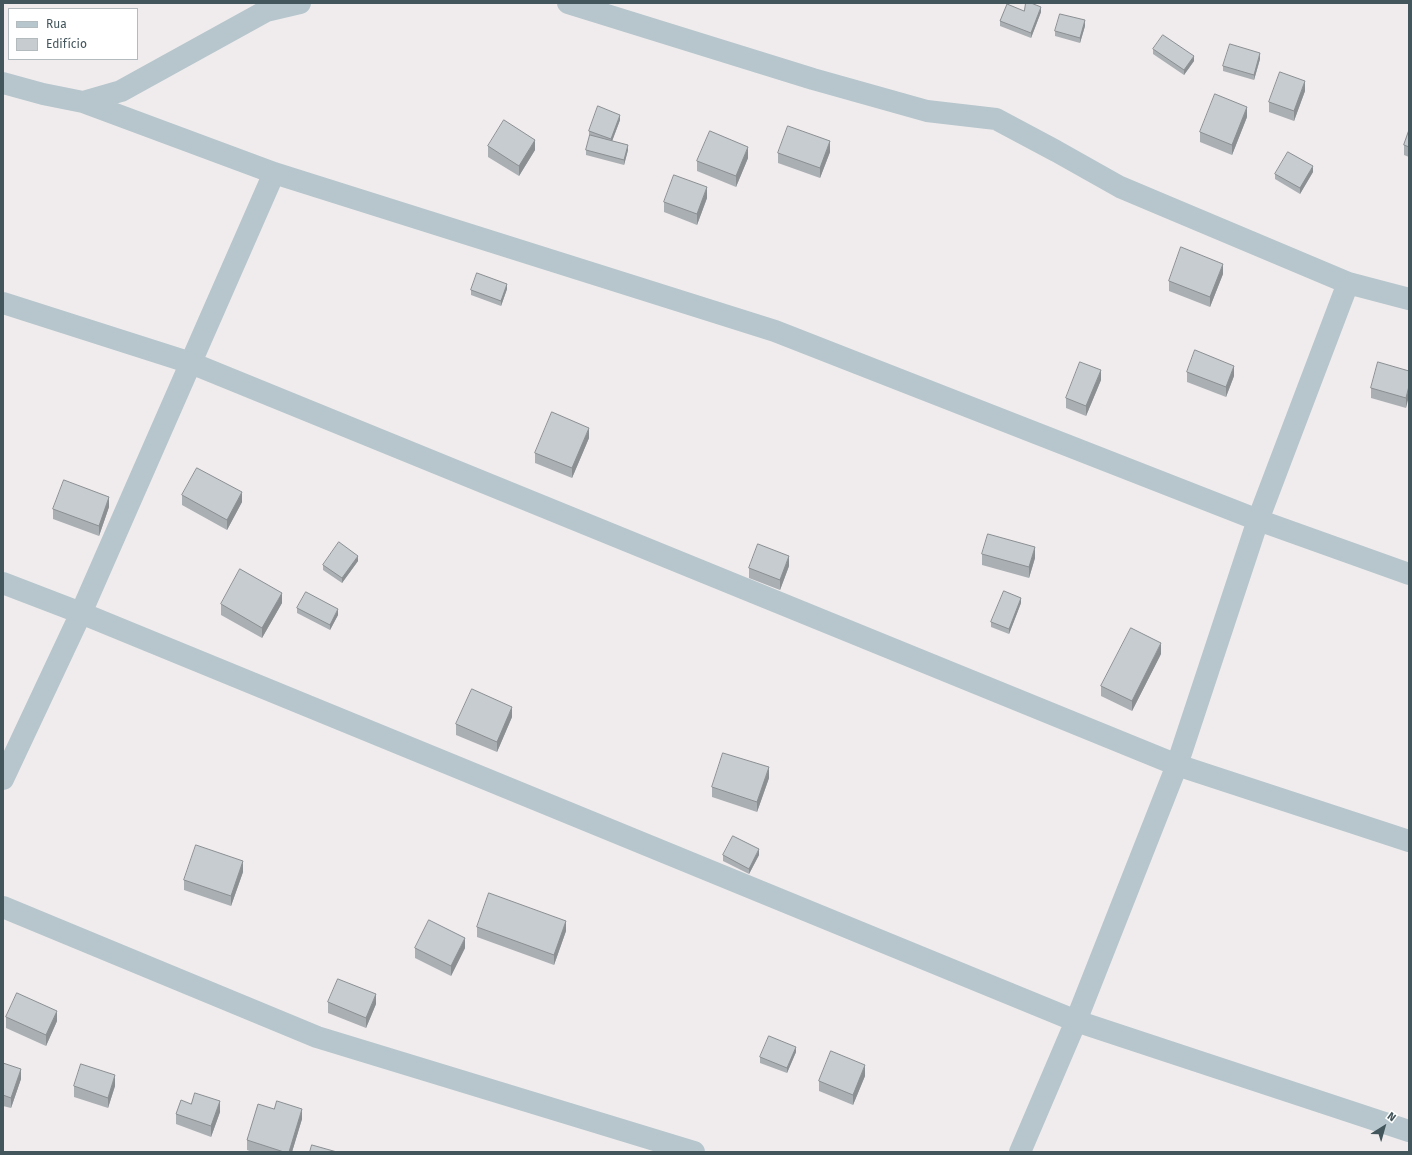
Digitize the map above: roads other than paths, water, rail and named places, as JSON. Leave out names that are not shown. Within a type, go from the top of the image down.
[{"type":"street","points":[[83,102],[121,91],[266,11],[300,3]]},
{"type":"street","points":[[568,3],[813,79],[927,111],[996,119],[1120,187],[1348,283],[1409,299]]},
{"type":"street","points":[[3,83],[43,94],[83,102],[274,172],[775,331],[1258,520],[1409,574]]},
{"type":"street","points":[[3,779],[81,613],[274,172]]},
{"type":"street","points":[[1020,1152],[1076,1021],[1177,765],[1258,520],[1348,283]]},
{"type":"street","points":[[3,303],[191,363],[1177,765],[1409,841]]},
{"type":"street","points":[[3,583],[81,613],[1076,1021],[1409,1132]]},
{"type":"street","points":[[3,907],[317,1037],[694,1152]]}]
